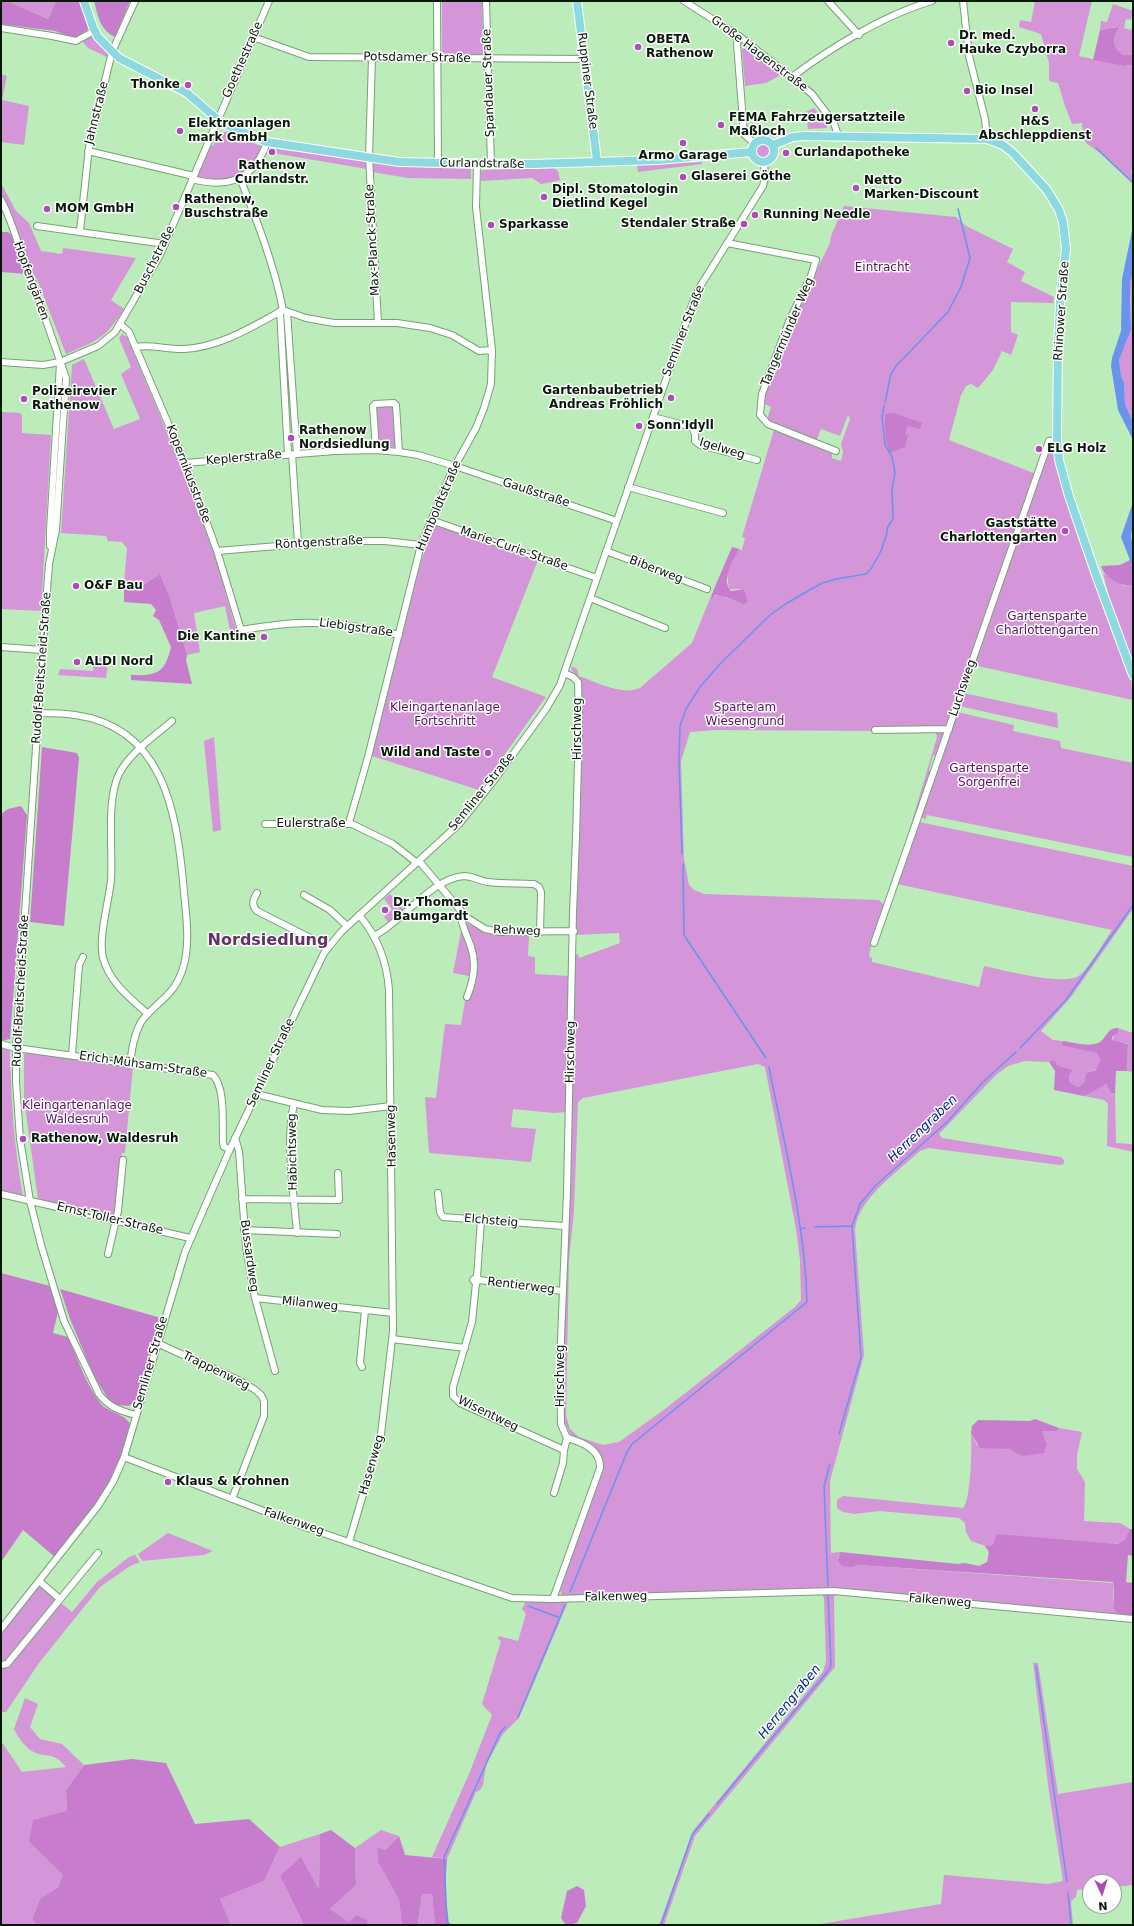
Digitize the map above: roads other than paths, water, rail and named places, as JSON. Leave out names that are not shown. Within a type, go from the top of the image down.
[{"type":"main road","points":[[84,1],[94,31]]},
{"type":"main road","name":"Ruppiner Straße","points":[[577,1],[597,161]]},
{"type":"main road","name":"Curlandstraße","points":[[94,31],[99,39],[119,58],[187,93],[217,119],[238,131],[267,142],[408,162],[477,164],[657,160],[753,148]]},
{"type":"main road","points":[[773,145],[793,137],[838,136],[987,139]]},
{"type":"main road","name":"Rhinower Straße","points":[[987,139],[1003,145],[1013,153],[1047,190],[1059,210],[1063,222],[1066,249],[1060,302],[1057,440],[1061,471],[1133,674]]},
{"type":"main road","points":[[764,140],[773,145],[775,152],[769,161],[764,162],[756,160],[753,148],[764,140]]},
{"type":"street","name":"Jahnstraße","points":[[80,231],[88,151],[112,52],[135,1]]},
{"type":"street","name":"Goethestraße","points":[[217,119],[269,1]]},
{"type":"street","points":[[437,1],[438,163]]},
{"type":"street","name":"Spandauer Straße","points":[[486,1],[491,164]]},
{"type":"street","name":"Große Hagenstraße","points":[[684,1],[739,36],[812,94],[834,123],[838,136]]},
{"type":"street","points":[[828,1],[859,35]]},
{"type":"street","points":[[792,77],[814,61],[859,35],[906,10],[932,1]]},
{"type":"street","points":[[963,1],[969,56],[985,119],[987,139]]},
{"type":"street","points":[[1,28],[76,41],[94,31]]},
{"type":"street","points":[[739,36],[737,44],[744,134],[753,148]]},
{"type":"street","name":"Potsdamer Straße","points":[[253,37],[309,57],[584,59]]},
{"type":"street","name":"Max-Planck-Straße","points":[[372,58],[369,157],[378,323]]},
{"type":"street","name":"Buschstraße","points":[[60,362],[103,343],[120,324],[165,244],[217,119]]},
{"type":"street","points":[[88,151],[216,184],[240,178],[255,166],[261,158],[267,142]]},
{"type":"street","name":"Semliner Straße","points":[[1,1629],[41,1583],[107,1494],[124,1456],[190,1238],[235,1138],[317,966],[328,947],[347,926],[460,823],[486,792],[546,709],[557,690],[693,302],[701,285],[763,186],[765,178],[764,162]]},
{"type":"street","name":"Humboldtstraße","points":[[349,823],[368,757],[421,545],[455,466],[476,428],[491,384],[492,350],[476,207],[477,164]]},
{"type":"street","points":[[240,178],[263,238],[278,286],[283,311],[298,543]]},
{"type":"street","name":"Hopfengärten","points":[[1,200],[6,210],[26,269],[34,283],[60,362]]},
{"type":"street","points":[[37,226],[165,244]]},
{"type":"street","name":"Tangermünder Weg","points":[[727,244],[816,260],[811,276],[790,319],[768,378],[760,408],[760,415],[768,424],[836,451]]},
{"type":"street","points":[[283,311],[292,454]]},
{"type":"street","points":[[136,347],[148,345],[178,349],[208,346],[247,330],[283,311],[306,318],[334,323],[407,324],[430,328],[452,335],[479,351],[492,350]]},
{"type":"street","name":"Kopernikusstraße","points":[[120,324],[129,332],[185,463],[217,551],[241,632]]},
{"type":"street","points":[[1,362],[43,365],[60,362]]},
{"type":"street","name":"Rudolf-Breitscheid-Straße","points":[[60,362],[66,378],[66,391],[56,530],[51,556],[43,650],[16,1048],[20,1139],[30,1201],[41,1245],[64,1321],[99,1394],[105,1403],[116,1409],[136,1416]]},
{"type":"street","points":[[376,450],[373,406],[375,404],[394,403],[396,405],[398,452]]},
{"type":"street","name":"Igelweg","points":[[653,417],[692,428],[695,434],[695,441],[700,445],[757,460]]},
{"type":"street","name":"Luchsweg","points":[[874,943],[1049,441],[1057,440]]},
{"type":"street","name":"Keplerstraße","points":[[185,463],[292,454],[376,450],[418,455],[455,466]]},
{"type":"street","name":"Gaußstraße","points":[[455,466],[617,521]]},
{"type":"street","points":[[628,487],[724,513]]},
{"type":"street","name":"Marie-Curie-Straße","points":[[431,520],[597,578]]},
{"type":"street","name":"Röntgenstraße","points":[[217,551],[298,543],[385,541],[421,545]]},
{"type":"street","name":"Biberweg","points":[[606,550],[707,589]]},
{"type":"street","points":[[590,598],[665,628]]},
{"type":"street","name":"Liebigstraße","points":[[241,632],[288,623],[314,622],[356,626],[399,634]]},
{"type":"street","points":[[1,647],[43,650]]},
{"type":"street","name":"Hirschweg","points":[[564,672],[574,677],[578,682],[579,722],[576,838],[572,913],[574,931],[560,1392],[561,1424],[567,1438]]},
{"type":"street","points":[[39,713],[75,715],[93,719],[118,730],[141,748],[155,766],[163,780],[170,802],[178,846],[186,928],[186,957],[179,980],[168,997],[148,1014],[142,1022],[135,1036],[130,1063]]},
{"type":"street","points":[[148,1014],[117,985],[107,970],[102,949],[111,879],[113,796],[117,780],[127,762],[172,721]]},
{"type":"street","points":[[875,730],[949,729]]},
{"type":"street","name":"Eulerstraße","points":[[265,824],[349,823],[393,844],[418,862]]},
{"type":"street","name":"Rehweg","points":[[418,862],[439,884],[460,911],[470,921],[491,931],[574,931]]},
{"type":"street","points":[[374,936],[385,931],[439,884],[459,877],[467,876],[488,882],[534,884],[541,892],[540,932]]},
{"type":"street","points":[[257,892],[253,901],[253,906],[257,912],[328,947]]},
{"type":"street","points":[[304,895],[330,910],[347,926]]},
{"type":"street","points":[[460,911],[463,930],[473,954],[474,972],[467,997]]},
{"type":"street","name":"Hasenweg","points":[[349,1542],[381,1434],[392,1339],[393,1313],[388,980],[383,960],[374,936],[359,915]]},
{"type":"street","points":[[72,1055],[79,965],[83,957]]},
{"type":"street","name":"Erich-Mühsam-Straße","points":[[1,1044],[16,1048],[213,1075],[219,1084],[221,1093],[223,1143],[224,1146],[230,1149]]},
{"type":"street","points":[[256,1094],[322,1110],[340,1111],[391,1106]]},
{"type":"street","name":"Habichtsweg","points":[[294,1104],[291,1115],[291,1142],[297,1233]]},
{"type":"street","name":"Bussardweg","points":[[235,1138],[239,1150],[244,1230],[255,1298],[275,1372]]},
{"type":"street","points":[[108,1254],[116,1220],[123,1160]]},
{"type":"street","name":"Habichtsweg","points":[[242,1199],[339,1200],[338,1173]]},
{"type":"street","name":"Elchsteig","points":[[438,1193],[440,1212],[443,1217],[564,1226]]},
{"type":"street","name":"Ernst-Toller-Straße","points":[[1,1194],[190,1238]]},
{"type":"street","name":"Wisentweg","points":[[481,1220],[477,1280],[472,1322],[453,1387],[453,1396],[460,1403],[564,1450]]},
{"type":"street","points":[[244,1230],[337,1234]]},
{"type":"street","name":"Rentierweg","points":[[477,1280],[562,1291]]},
{"type":"street","name":"Milanweg","points":[[255,1298],[393,1313]]},
{"type":"street","points":[[362,1367],[360,1363],[365,1310]]},
{"type":"street","points":[[392,1339],[465,1348]]},
{"type":"street","name":"Trappenweg","points":[[157,1343],[238,1380],[254,1389],[261,1395],[264,1401],[264,1416],[232,1499]]},
{"type":"street","points":[[553,1599],[600,1468],[599,1456],[594,1451],[574,1440],[567,1438],[563,1463],[554,1494]]},
{"type":"street","name":"Falkenweg","points":[[124,1456],[232,1499],[349,1542],[512,1598],[553,1599],[834,1591],[1133,1619]]},
{"type":"street","points":[[1,1666],[7,1664],[98,1552]]},
{"type":"street","points":[[41,1583],[60,1599]]},
{"type":"water","points":[[1133,226],[1133,273],[1130,283],[1131,329],[1119,360],[1121,376],[1124,382],[1125,404],[1133,422],[1133,440],[1118,410],[1111,366],[1112,358],[1121,331],[1122,279]]},
{"type":"water","points":[[1133,502],[1133,525],[1131,536],[1133,547],[1133,568],[1121,537]]},
{"type":"waterway","points":[[1096,148],[1133,183]]},
{"type":"waterway","points":[[885,402],[891,374],[896,366],[948,312],[961,287],[970,258],[958,209]]},
{"type":"waterway","points":[[682,854],[679,760],[680,726],[686,709],[700,687],[720,664],[770,615],[787,603],[822,583],[866,574],[871,569],[881,551],[887,533],[887,528],[893,519],[892,490],[895,472],[892,457],[885,445],[882,417],[884,406]]},
{"type":"waterway","points":[[683,864],[684,935],[766,1058]]},
{"type":"waterway","name":"Herrengraben","points":[[1020,1048],[1066,1000],[1133,905]]},
{"type":"waterway","name":"Herrengraben","points":[[839,1434],[861,1357],[852,1226],[860,1204],[875,1186],[947,1122],[983,1082],[1016,1052]]},
{"type":"waterway","points":[[570,1592],[627,1452],[632,1444],[807,1302],[798,1213],[769,1067]]},
{"type":"waterway","name":"Herrengraben","points":[[815,1227],[852,1226]]},
{"type":"waterway","name":"Herrengraben","points":[[800,1229],[805,1228]]},
{"type":"waterway","name":"Herrengraben","points":[[828,1586],[824,1486],[830,1464]]},
{"type":"waterway","name":"Herrengraben","points":[[717,1804],[828,1671],[831,1665],[828,1595]]},
{"type":"waterway","points":[[518,1717],[565,1605]]},
{"type":"waterway","points":[[528,1606],[558,1617]]},
{"type":"waterway","points":[[1036,1666],[1067,1882]]},
{"type":"waterway","points":[[451,1925],[447,1922],[444,1857],[500,1733],[505,1727]]},
{"type":"waterway","points":[[661,1925],[692,1835],[709,1814]]},
{"type":"waterway","points":[[1068,1893],[1071,1925]]},
{"type":"place","name":"Dr. med. Hauke Czyborra","points":[[951,43]]},
{"type":"place","name":"OBETA Rathenow","points":[[638,47]]},
{"type":"place","name":"Thonke","points":[[188,85]]},
{"type":"place","name":"Bio Insel","points":[[967,91]]},
{"type":"place","name":"H&S Abschleppdienst","points":[[1035,109]]},
{"type":"place","name":"FEMA Fahrzeugersatzteile Maßloch","points":[[721,125]]},
{"type":"place","name":"Elektroanlagen mark GmbH","points":[[180,131]]},
{"type":"place","name":"Armo Garage","points":[[683,143]]},
{"type":"place","name":"Rathenow Curlandstr.","points":[[272,152]]},
{"type":"place","name":"Curlandapotheke","points":[[786,153]]},
{"type":"place","name":"Glaserei Göthe","points":[[683,177]]},
{"type":"place","name":"Netto Marken-Discount","points":[[856,188]]},
{"type":"place","name":"Dipl. Stomatologin Dietlind Kegel","points":[[544,197]]},
{"type":"place","name":"Rathenow, Buschstraße","points":[[176,207]]},
{"type":"place","name":"MOM GmbH","points":[[47,209]]},
{"type":"place","name":"Running Needle","points":[[755,215]]},
{"type":"place","name":"Stendaler Straße","points":[[744,224]]},
{"type":"place","name":"Sparkasse","points":[[491,225]]},
{"type":"place","name":"Gartenbaubetrieb Andreas Fröhlich","points":[[671,398]]},
{"type":"place","name":"Polizeirevier Rathenow","points":[[24,399]]},
{"type":"place","name":"Sonn'Idyll","points":[[639,426]]},
{"type":"place","name":"Rathenow Nordsiedlung","points":[[291,438]]},
{"type":"place","name":"ELG Holz","points":[[1039,449]]},
{"type":"place","name":"Gaststätte Charlottengarten","points":[[1065,531]]},
{"type":"place","name":"O&F Bau","points":[[76,586]]},
{"type":"place","name":"Die Kantine","points":[[264,637]]},
{"type":"place","name":"ALDI Nord","points":[[77,662]]},
{"type":"place","name":"Wild and Taste","points":[[488,753]]},
{"type":"place","name":"Dr. Thomas Baumgardt","points":[[385,910]]},
{"type":"place","name":"Rathenow, Waldesruh","points":[[23,1139]]},
{"type":"place","name":"Klaus & Krohnen","points":[[168,1482]]},
{"type":"district","name":"Nordsiedlung","points":[[268,941]]},
{"type":"park label","name":"Eintracht","points":[[882,268]]},
{"type":"park label","name":"Gartensparte Charlottengarten","points":[[1047,624]]},
{"type":"park label","name":"Kleingartenanlage Fortschritt","points":[[445,715]]},
{"type":"park label","name":"Sparte am Wiesengrund","points":[[745,715]]},
{"type":"park label","name":"Gartensparte Sorgenfrei","points":[[989,776]]},
{"type":"park label","name":"Kleingartenanlage Waldesruh","points":[[77,1113]]}]
